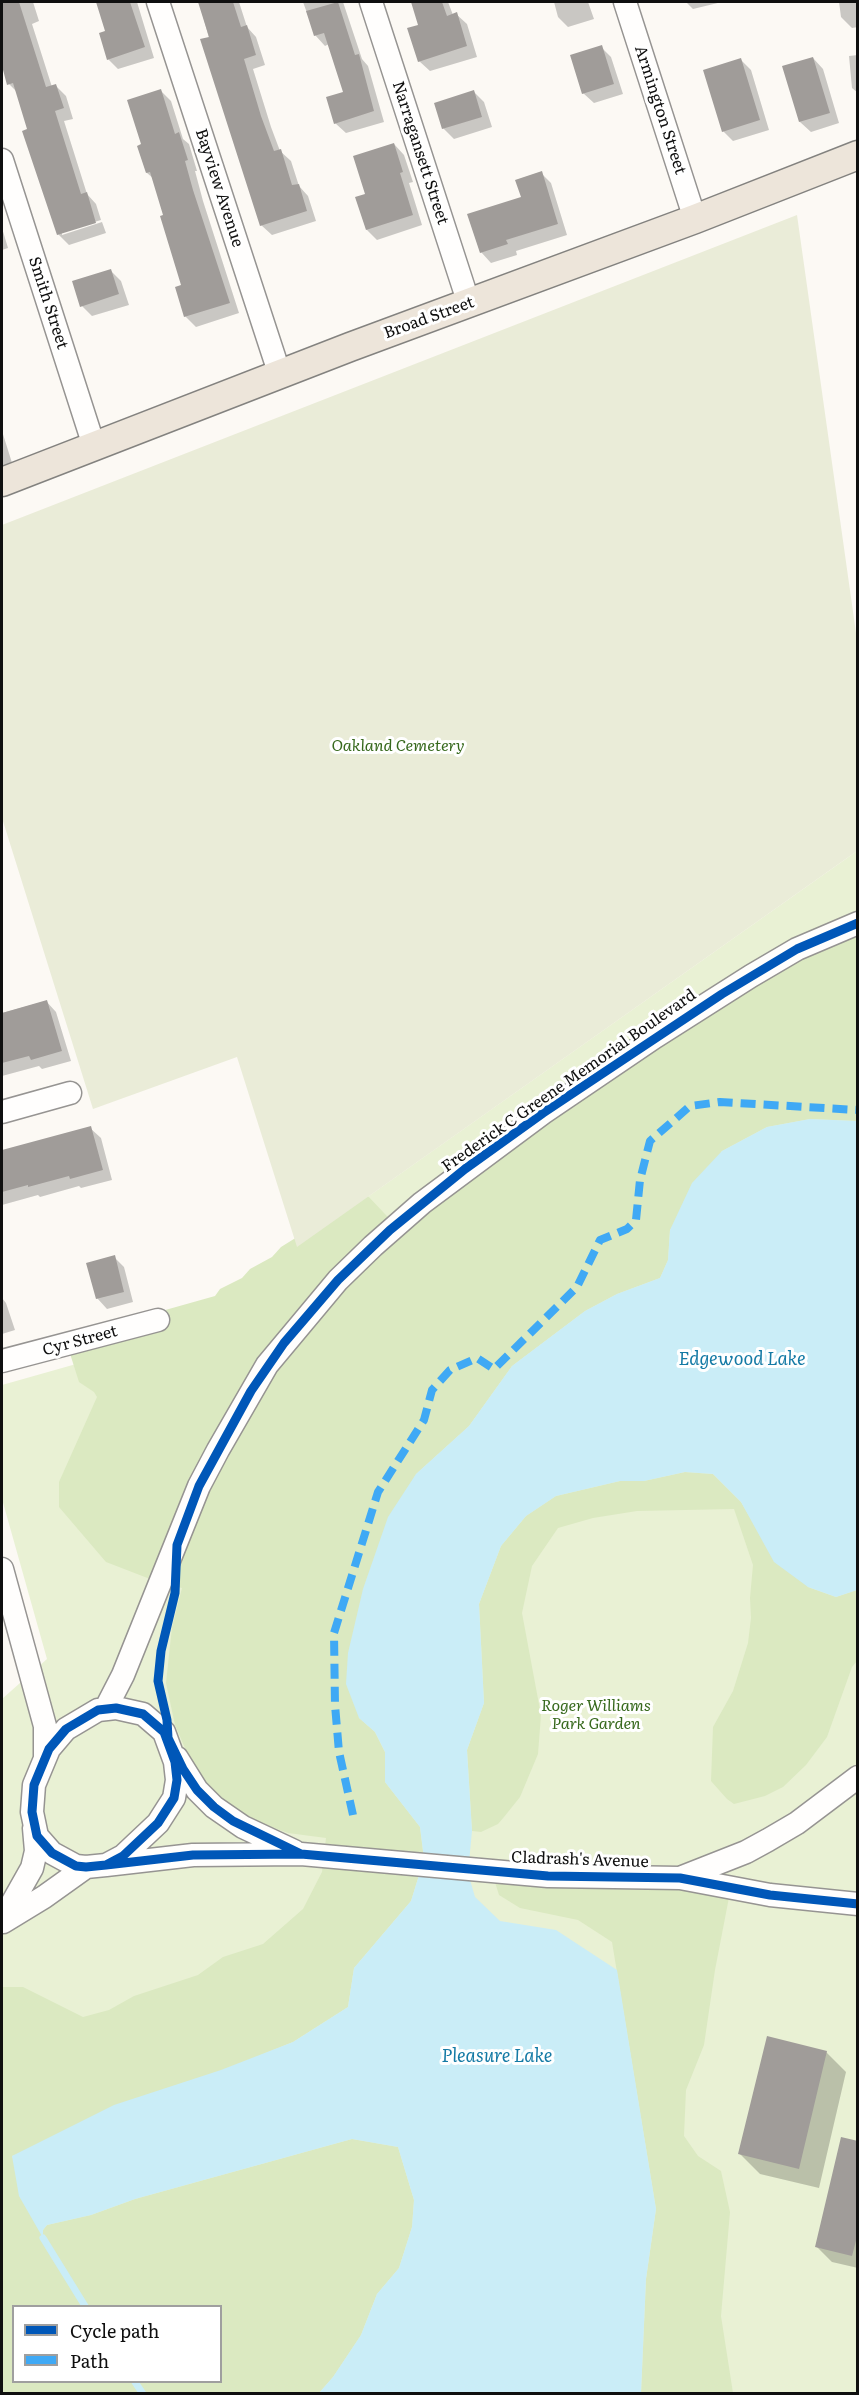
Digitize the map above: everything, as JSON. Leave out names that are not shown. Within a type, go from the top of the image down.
[{"type":"main road","name":"Broad Street","points":[[2,482],[350,347],[695,219],[858,155]]},
{"type":"street","name":"Bayview Avenue","points":[[158,2],[280,375]]},
{"type":"street","name":"Narragansett Street","points":[[371,2],[469,304]]},
{"type":"street","name":"Armington Street","points":[[625,2],[695,219]]},
{"type":"street","name":"Smith Street","points":[[2,160],[94,446]]},
{"type":"street","name":"Frederick C Greene Memorial Boulevard","points":[[98,1711],[123,1675],[199,1486],[218,1450],[267,1365],[338,1280],[390,1230],[444,1186],[553,1106],[751,976],[797,949],[858,923]]},
{"type":"street","points":[[2,1112],[70,1093]]},
{"type":"street","name":"Cyr Street","points":[[2,1362],[158,1320]]},
{"type":"street","points":[[2,1569],[46,1734],[45,1756]]},
{"type":"street","points":[[2,1922],[96,1866],[123,1856],[141,1842],[170,1807],[176,1789],[176,1771],[168,1738],[143,1714],[125,1709],[98,1711],[77,1716],[60,1714],[37,1698]]},
{"type":"street","points":[[2,1922],[32,1868],[36,1851],[33,1820],[34,1785],[45,1756],[66,1730],[98,1711]]},
{"type":"street","name":"Cladrash's Avenue","points":[[168,1738],[190,1780],[214,1807],[243,1827],[301,1854]]},
{"type":"street","points":[[680,1878],[746,1852],[768,1840],[806,1816],[858,1777]]},
{"type":"street","points":[[33,1820],[37,1836],[52,1853],[67,1862],[96,1866]]},
{"type":"street","name":"Cladrash's Avenue","points":[[96,1866],[193,1855],[301,1854],[548,1876],[680,1878],[770,1895],[858,1904]]},
{"type":"green space","name":"Oakland Cemetery","points":[[797,215],[857,640],[857,851],[297,1247],[237,1057],[93,1109],[2,818],[2,525]]},
{"type":"green space","name":"Roger Williams Park Garden","points":[[857,851],[857,2393],[2,2393],[2,1699],[47,1659],[2,1499],[2,1385],[168,1338]]},
{"type":"green space","points":[[857,929],[857,1121],[810,1119],[767,1127],[722,1151],[670,1230],[668,1260],[660,1278],[617,1294],[585,1311],[512,1366],[469,1426],[416,1474],[359,1718],[375,1732],[385,1752],[385,1782],[420,1827],[424,1859],[411,1901],[354,1968],[348,2007],[293,2042],[12,2156],[43,2236],[43,2230],[47,2225],[91,2215],[135,2199],[352,2139],[398,2147],[414,2200],[412,2227],[399,2268],[377,2294],[361,2335],[333,2377],[319,2393],[2,2394],[2,1987],[23,1987],[83,2017],[109,2010],[134,1996],[198,1975],[223,1957],[263,1944],[303,1909],[322,1872],[326,1838],[288,1833],[253,1820],[222,1799],[205,1782],[191,1762],[175,1725],[166,1683],[172,1627],[182,1588],[163,1584],[106,1562],[59,1507],[59,1482],[97,1397],[94,1392],[79,1382],[66,1341],[73,1336],[215,1296],[220,1289],[242,1278],[250,1269],[272,1257],[281,1247],[366,1194],[402,1232],[445,1194],[728,998]]},
{"type":"green space","points":[[685,1472],[713,1474],[741,1502],[755,1526],[808,1587],[836,1597],[857,1590],[857,1661],[852,1667],[827,1737],[806,1765],[783,1787],[765,1796],[734,1804],[727,1799],[711,1781],[713,1727],[733,1691],[748,1643],[753,1565],[734,1509],[637,1511],[593,1518],[558,1528],[532,1566],[522,1613],[541,1715],[538,1754],[520,1797],[498,1824],[481,1832],[472,1831],[467,1750],[484,1703],[479,1604],[501,1546],[526,1516],[556,1496],[620,1481],[644,1481]]},
{"type":"green space","points":[[490,1866],[731,1887],[704,2045],[686,2090],[684,2136],[698,2156],[721,2171],[730,2212],[721,2316],[733,2393],[641,2393],[646,2279],[656,2209],[612,1942],[578,1920],[520,1908],[499,1895]]},
{"type":"water","points":[[810,1119],[857,1121],[857,1590],[836,1597],[808,1587],[774,1562],[741,1502],[713,1474],[685,1472],[644,1481],[620,1481],[556,1496],[526,1516],[501,1546],[479,1604],[484,1703],[467,1750],[472,1831],[468,1873],[475,1897],[500,1921],[556,1930],[617,1970],[656,2209],[646,2279],[641,2393],[319,2393],[333,2377],[361,2335],[377,2294],[399,2268],[412,2227],[414,2200],[398,2147],[352,2139],[135,2199],[91,2215],[47,2225],[43,2230],[43,2238],[19,2196],[12,2156],[114,2105],[221,2070],[293,2042],[348,2007],[354,1968],[411,1901],[424,1859],[420,1827],[385,1782],[385,1752],[375,1732],[359,1718],[346,1684],[348,1653],[363,1589],[388,1517],[416,1474],[469,1426],[512,1366],[585,1311],[617,1294],[660,1278],[668,1260],[670,1230],[692,1183],[722,1151],[767,1127]]},
{"type":"building","points":[[2,2],[19,2],[46,87],[56,84],[64,108],[55,111],[81,194],[87,192],[96,223],[57,235],[22,131],[27,129],[13,83],[7,85],[2,66]]},
{"type":"building","points":[[96,2],[130,2],[145,47],[107,60],[99,33],[105,31]]},
{"type":"building","points":[[198,2],[233,2],[241,27],[247,25],[256,55],[244,59],[261,116],[274,151],[281,149],[292,185],[299,184],[307,211],[260,226],[200,39],[209,37]]},
{"type":"building","points":[[338,2],[355,55],[359,54],[374,111],[334,124],[326,97],[343,92],[324,33],[314,36],[306,11]]},
{"type":"building","points":[[411,2],[442,2],[447,16],[457,12],[467,46],[418,62],[407,28],[418,25]]},
{"type":"building","points":[[602,45],[614,84],[582,94],[570,55]]},
{"type":"building","points":[[813,57],[830,113],[799,122],[782,66]]},
{"type":"building","points":[[741,58],[760,120],[722,132],[703,70]]},
{"type":"building","points":[[161,89],[175,134],[179,132],[188,160],[185,161],[193,190],[230,303],[184,317],[175,287],[181,285],[160,216],[163,215],[150,172],[146,173],[137,146],[141,144],[127,100]]},
{"type":"building","points":[[474,90],[482,117],[442,129],[434,103]]},
{"type":"building","points":[[394,143],[403,172],[400,173],[413,215],[366,230],[355,197],[365,194],[353,156]]},
{"type":"building","points":[[542,171],[558,224],[506,240],[508,244],[480,253],[467,214],[521,197],[515,180]]},
{"type":"building","points":[[111,269],[119,294],[80,307],[72,281]]},
{"type":"building","points":[[47,1000],[62,1051],[31,1060],[29,1056],[2,1063],[2,1013]]},
{"type":"building","points":[[91,1126],[103,1170],[2,1192],[2,1150]]},
{"type":"building","points":[[115,1255],[124,1292],[96,1299],[86,1263]]},
{"type":"building","points":[[767,2036],[827,2051],[799,2169],[738,2154]]},
{"type":"building","points":[[841,2137],[858,2141],[858,2233],[852,2256],[815,2247]]},
{"type":"waterway","points":[[43,2238],[84,2305]]},
{"type":"waterway","points":[[136,2383],[143,2394]]},
{"type":"marked path","points":[[353,1815],[339,1752],[335,1705],[334,1633],[378,1492],[424,1420],[432,1390],[450,1370],[477,1358],[494,1369],[577,1287],[600,1240],[627,1229],[636,1220],[640,1180],[650,1141],[690,1106],[720,1102],[858,1110]]},
{"type":"cycle path","points":[[301,1854],[233,1821],[197,1790],[183,1769],[168,1738],[167,1720],[158,1681],[161,1651],[175,1593],[177,1545],[199,1486],[251,1391],[284,1343],[338,1280],[390,1230],[465,1169],[543,1113],[722,994],[797,949],[858,923]]},
{"type":"cycle path","points":[[116,1708],[143,1714],[164,1732],[175,1762],[177,1780],[174,1798],[158,1823],[123,1856],[106,1865],[76,1866],[52,1853],[37,1836],[32,1812],[34,1785],[49,1749],[66,1729],[98,1710],[116,1708]]},
{"type":"cycle path","points":[[106,1865],[193,1855],[301,1854],[548,1876],[680,1878],[770,1895],[858,1904]]},
{"type":"water label","name":"Edgewood Lake","points":[[742,1360]]},
{"type":"water label","name":"Pleasure Lake","points":[[497,2057]]}]
